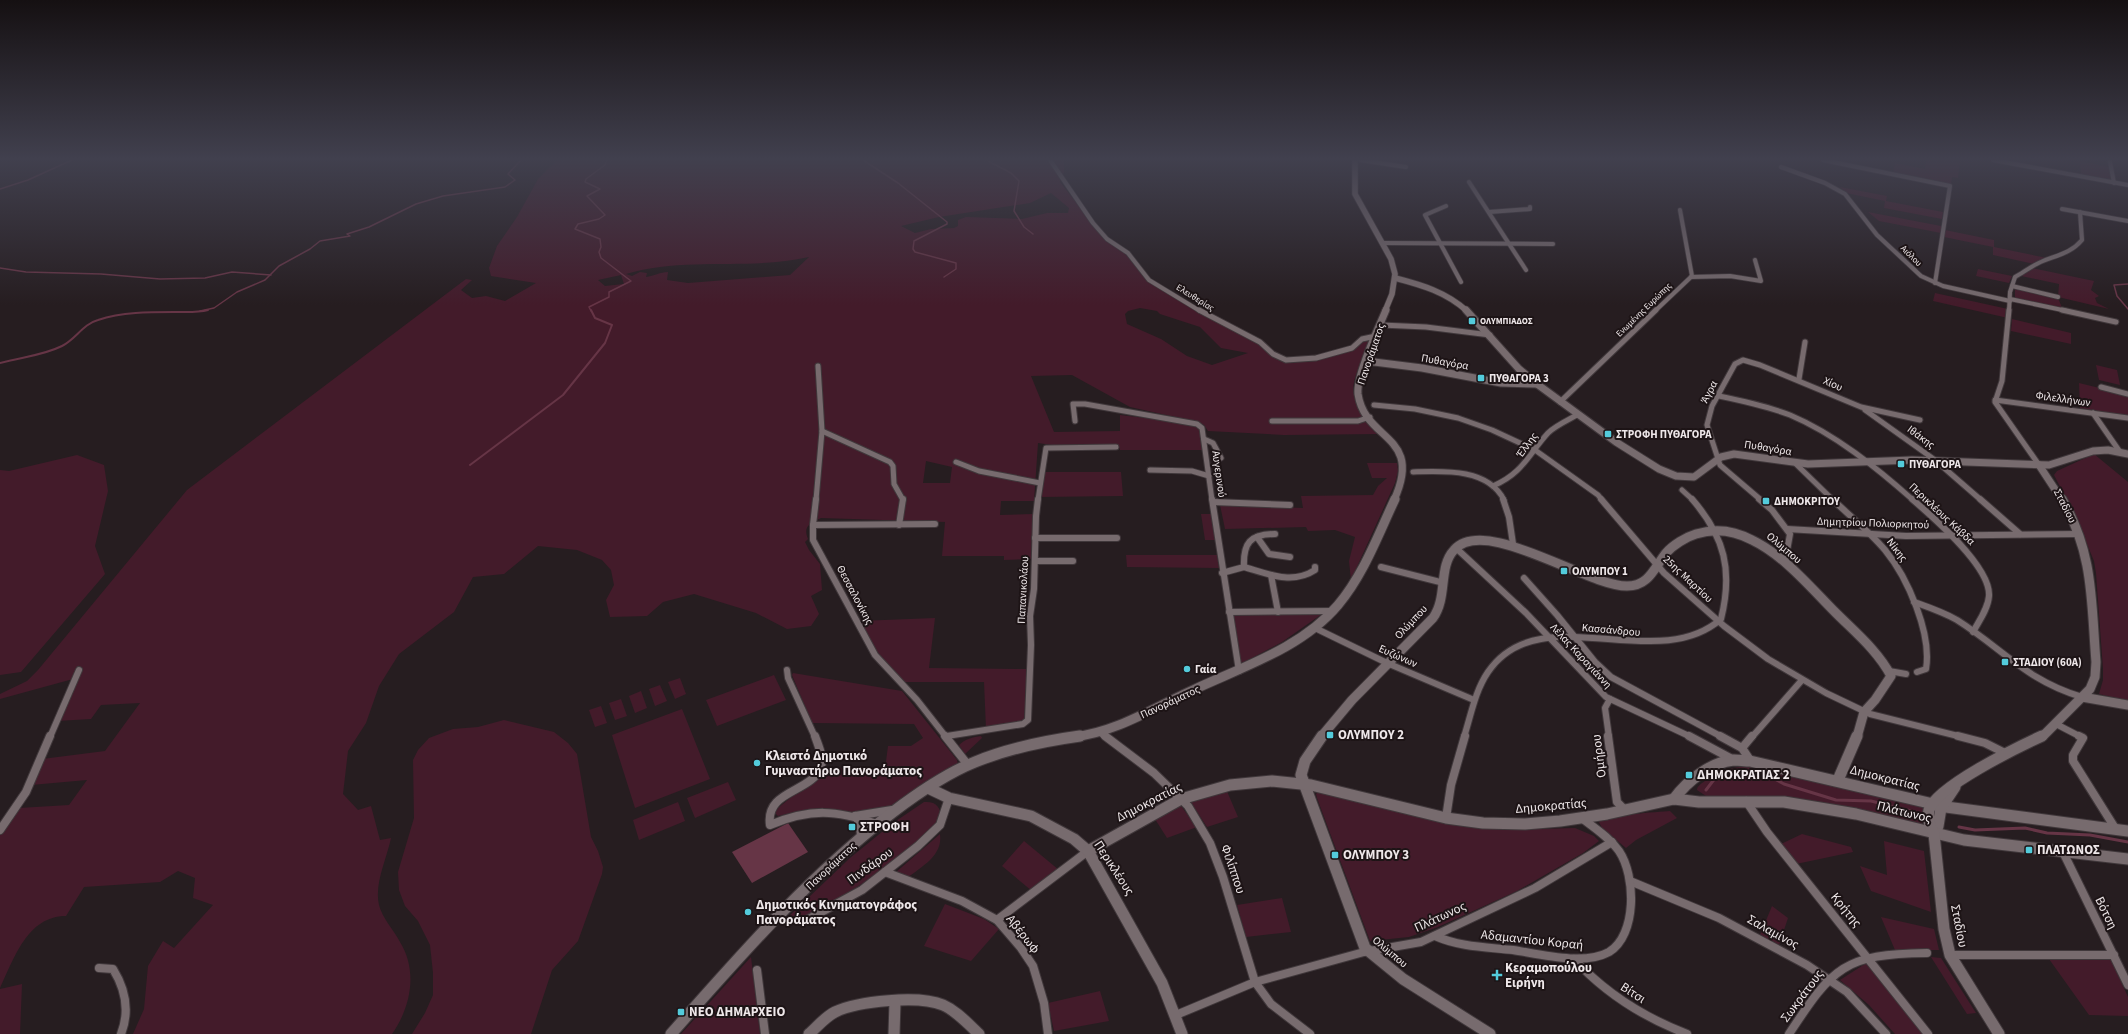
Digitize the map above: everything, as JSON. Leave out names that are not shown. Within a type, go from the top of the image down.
[{"type":"street","name":"Ελευθερίας","points":[[1083,208],[1107,239],[1128,253],[1149,280],[1205,314],[1260,342],[1273,354],[1286,360],[1316,358],[1352,348],[1362,339],[1376,336]]},
{"type":"street","name":"Πανοράματος","points":[[671,1034],[764,930],[821,873],[894,810],[968,765],[1001,752],[1052,740],[1099,732],[1153,711],[1184,695],[1238,671],[1315,628],[1356,583],[1368,561],[1403,476],[1402,459],[1397,448],[1361,405],[1358,393],[1360,380],[1366,361],[1392,294],[1395,278],[1394,265],[1363,208]]},
{"type":"street","points":[[1441,208],[1425,215],[1461,282]]},
{"type":"street","points":[[1487,208],[1526,270]]},
{"type":"street","points":[[1489,212],[1530,208]]},
{"type":"street","name":"Αιόλου","points":[[1856,208],[1872,230],[1891,247],[1900,258],[1918,274],[1935,283],[2116,322]]},
{"type":"street","points":[[1935,283],[1946,208]]},
{"type":"street","points":[[2062,209],[2128,221]]},
{"type":"street","points":[[1680,210],[1692,271],[1691,277],[1730,276],[1761,281],[1755,260]]},
{"type":"street","points":[[1995,400],[2002,380],[2008,337],[2010,300],[2015,277],[2042,261],[2060,256],[2076,248],[2082,240],[2080,212]]},
{"type":"street","points":[[1382,243],[1553,244]]},
{"type":"street","name":"Ενωμένης Ευρώπης","points":[[1560,402],[1691,277]]},
{"type":"street","points":[[1395,278],[1417,282],[1445,294],[1464,308],[1490,335],[1519,369],[1538,384]]},
{"type":"street","points":[[2012,286],[2058,297]]},
{"type":"street","points":[[1381,325],[1426,327],[1490,335]]},
{"type":"street","points":[[1799,379],[1805,342]]},
{"type":"street","name":"Πυθαγόρα","points":[[1366,361],[1422,368],[1498,383],[1538,384],[1577,415],[1659,469],[1676,476],[1694,478],[1718,459],[1727,455],[1738,454],[1796,464],[1935,460],[2039,465],[2059,464],[2089,451],[2124,452]]},
{"type":"street","name":"Χίου","points":[[1740,361],[1760,365],[1799,379],[1861,408],[1920,420]]},
{"type":"street","name":"Άγρα","points":[[1718,459],[1707,426],[1712,406],[1719,396],[1731,368],[1740,361]]},
{"type":"street","name":"Θεσσαλονίκης","points":[[818,366],[822,431],[821,459],[812,540],[875,655],[917,700],[947,736],[968,765]]},
{"type":"street","points":[[2101,387],[2128,394]]},
{"type":"street","name":"Περικλέους Κάβδα","points":[[1719,396],[1754,404],[1792,416],[1813,427],[1867,462],[1952,535],[1976,562],[1984,574],[1990,591],[1988,602],[1974,632]]},
{"type":"street","name":"Φιλελλήνων","points":[[1995,400],[2128,418]]},
{"type":"street","name":"Σταδίου","points":[[1995,400],[1996,405],[2060,494],[2078,534],[2089,568],[2096,662],[2094,681],[2082,697],[2056,724],[2040,737],[2005,752],[1952,792],[1941,795],[1937,805],[1937,828],[1934,834],[1937,875],[1944,929],[1950,955],[1999,1034]]},
{"type":"street","name":"Αυγερινού","points":[[1075,421],[1073,404],[1085,404],[1197,424],[1202,428],[1222,573],[1238,671]]},
{"type":"street","name":"25ης Μαρτίου","points":[[1374,405],[1415,408],[1461,418],[1492,430],[1535,450],[1598,495],[1657,565],[1719,621],[1763,655],[1802,680],[1864,712],[1889,720],[1987,744],[2005,752]]},
{"type":"street","name":"Ιθάκης","points":[[1861,408],[1935,460],[2020,534]]},
{"type":"street","points":[[2093,413],[2124,452]]},
{"type":"street","name":"Έλλης","points":[[1493,486],[1504,481],[1520,469],[1549,432],[1577,415]]},
{"type":"street","points":[[1272,421],[1358,421],[1370,417]]},
{"type":"street","points":[[822,431],[890,462],[893,466],[894,484],[903,498],[899,525]]},
{"type":"street","points":[[1204,439],[1213,443],[1222,458]]},
{"type":"street","name":"Παπανικολάου","points":[[947,736],[1023,724],[1028,720],[1031,645],[1030,616],[1034,589],[1035,538],[1040,483],[1046,448],[1116,447]]},
{"type":"street","points":[[1718,459],[1723,468],[1772,510],[1787,529],[1790,534],[1785,562]]},
{"type":"street","points":[[956,462],[979,471],[1040,483]]},
{"type":"street","name":"Νίκης","points":[[1796,464],[1885,550],[1894,563],[1914,602],[1929,650],[1929,661],[1926,669],[1917,672]]},
{"type":"street","points":[[2052,482],[2050,475],[2059,464]]},
{"type":"street","points":[[1150,470],[1192,470],[1209,476]]},
{"type":"street","points":[[1413,472],[1450,471],[1470,475],[1493,486],[1504,500],[1509,514],[1513,544]]},
{"type":"street","points":[[1682,490],[1700,509],[1725,553],[1727,592],[1719,621]]},
{"type":"street","points":[[1213,502],[1290,505]]},
{"type":"street","points":[[813,525],[935,524]]},
{"type":"street","name":"Δημητρίου Πολιορκητού","points":[[1787,529],[1952,535],[2078,534]]},
{"type":"street","name":"Ολύμπου","points":[[1490,1034],[1416,988],[1368,951],[1359,938],[1337,873],[1303,784],[1302,769],[1315,747],[1350,703],[1436,614],[1442,600],[1446,560],[1456,548],[1465,543],[1478,540],[1513,544],[1615,587],[1632,587],[1643,584],[1648,580],[1666,552],[1676,544],[1693,535],[1713,530],[1744,535],[1763,545],[1785,562],[1876,653],[1890,673]]},
{"type":"street","points":[[1244,566],[1243,557],[1247,542],[1266,534],[1275,534]]},
{"type":"street","points":[[1257,537],[1269,554],[1290,557]]},
{"type":"street","points":[[1035,538],[1117,538]]},
{"type":"street","name":"Λέλας Καραγιάννη","points":[[1456,548],[1551,638],[1600,691],[1610,699],[1693,738],[1733,760]]},
{"type":"street","points":[[1035,561],[1073,561]]},
{"type":"street","points":[[1222,573],[1244,566],[1271,575],[1284,577],[1305,576],[1311,574],[1315,570],[1315,567]]},
{"type":"street","points":[[1381,567],[1444,584]]},
{"type":"street","points":[[1271,575],[1278,612]]},
{"type":"street","name":"Λέλας Καραγιάννη","points":[[1524,578],[1576,636],[1595,664],[1612,678],[1742,748]]},
{"type":"street","points":[[1914,602],[1951,617],[1974,632],[2028,674],[2062,691],[2082,697],[2128,705]]},
{"type":"street","points":[[1229,612],[1332,611]]},
{"type":"street","name":"Κασσάνδρου","points":[[1446,818],[1453,780],[1474,700],[1488,673],[1498,660],[1530,643],[1551,638],[1576,636],[1644,643],[1667,642],[1696,633],[1719,621]]},
{"type":"street","name":"Ευζώνων","points":[[1315,628],[1387,663],[1474,700]]},
{"type":"street","points":[[0,830],[18,806],[26,792],[79,670]]},
{"type":"street","points":[[787,670],[790,684],[816,740],[821,765],[816,774],[790,792],[773,807],[768,817],[770,825],[799,813],[809,811],[854,816],[877,824]]},
{"type":"street","points":[[1838,780],[1861,728],[1864,712],[1875,700],[1890,673],[1906,674]]},
{"type":"street","points":[[1750,761],[1742,748],[1802,680]]},
{"type":"street","name":"Ομήρου","points":[[1610,699],[1605,708],[1615,790],[1618,802],[1624,809]]},
{"type":"street","points":[[2056,724],[2083,738],[2073,755],[2073,761],[2116,829]]},
{"type":"street","name":"Φιλίππου","points":[[1099,732],[1154,773],[1181,798],[1198,820],[1210,843],[1223,877],[1255,982],[1271,1004],[1310,1034]]},
{"type":"street","name":"Δημοκρατίας","points":[[997,920],[1088,851],[1181,798],[1248,782],[1272,781],[1303,784],[1446,818],[1477,822],[1515,824],[1582,818],[1674,799],[1685,784],[1713,768],[1733,760],[1750,761],[1838,780],[1937,805],[1963,810],[2128,831]]},
{"type":"street","name":"Περικλέους","points":[[928,788],[948,798],[1031,816],[1074,839],[1088,851],[1135,932],[1176,1014],[1182,1034]]},
{"type":"street","points":[[1952,792],[1955,804],[1963,810]]},
{"type":"street","name":"Πινδάρου","points":[[805,921],[862,890],[937,829],[945,814],[948,798]]},
{"type":"street","name":"Πλάτωνος","points":[[1674,799],[1699,802],[1784,802],[1819,807],[1964,840],[2128,859]]},
{"type":"street","name":"Κρήτης","points":[[1746,801],[1752,813],[1776,844],[1868,957],[1928,1034]]},
{"type":"street","points":[[854,816],[894,810]]},
{"type":"street","points":[[854,816],[860,823],[860,838]]},
{"type":"street","name":"Αδαμαντίου Κοραή","points":[[1435,936],[1460,944],[1574,959],[1608,952],[1621,942],[1627,931],[1630,917],[1630,881],[1624,857],[1612,842],[1582,818]]},
{"type":"street","name":"Πλάτωνος","points":[[1176,1014],[1255,982],[1368,951],[1409,945],[1435,936],[1451,926],[1536,888],[1612,842]]},
{"type":"street","name":"Βότση","points":[[2063,852],[2128,984]]},
{"type":"street","name":"Αβέρωφ","points":[[885,872],[962,901],[997,920],[1021,948],[1033,966],[1044,1003],[1048,1034]]},
{"type":"street","name":"Σαλαμίνος","points":[[1630,881],[1719,918],[1828,979],[1851,996],[1886,1034]]},
{"type":"street","name":"Σωκράτους","points":[[1789,1034],[1828,979],[1868,957],[1927,953]]},
{"type":"street","points":[[1950,955],[2114,955]]},
{"type":"street","name":"Βίτσι","points":[[1574,959],[1595,982],[1623,1003],[1652,1020],[1687,1034]]},
{"type":"street","points":[[99,968],[113,969],[123,986],[126,998],[125,1023],[121,1034]]},
{"type":"street","points":[[757,970],[765,1034]]},
{"type":"street","points":[[894,1034],[895,1002]]},
{"type":"street","points":[[809,1034],[832,1014],[842,1009],[868,1004],[895,1002],[929,1002],[944,1005],[955,1012],[979,1034]]},
{"type":"shaded area","points":[[522,208],[996,208],[939,217],[901,226],[915,233],[931,229],[954,228],[958,226],[958,220],[966,217],[1022,219],[1047,213],[1068,213],[1069,208],[1081,208],[1101,234],[1124,252],[1145,278],[1248,336],[1272,354],[1300,361],[1347,350],[1361,341],[1371,339],[1358,369],[1353,389],[1355,398],[1360,408],[1380,434],[1284,435],[1208,431],[1204,425],[1198,422],[1130,407],[1072,375],[1031,376],[1054,432],[1120,431],[1120,415],[1198,424],[1202,428],[1203,450],[1120,450],[1119,446],[1052,445],[1038,443],[1034,501],[1001,501],[1000,515],[1033,514],[1032,559],[1004,560],[1004,556],[942,556],[945,522],[821,518],[810,524],[806,531],[808,539],[805,542],[809,550],[820,564],[822,590],[811,596],[819,614],[811,626],[787,629],[756,613],[694,594],[663,602],[647,616],[610,617],[606,600],[614,585],[611,570],[602,560],[577,550],[538,546],[504,574],[473,577],[454,612],[399,654],[379,686],[366,723],[348,751],[343,794],[358,810],[371,806],[380,840],[391,838],[378,888],[379,905],[383,915],[406,953],[410,977],[408,1001],[399,1023],[392,1034],[133,1034],[144,1009],[148,966],[163,941],[174,948],[213,905],[193,898],[195,878],[178,871],[160,882],[84,887],[66,916],[53,918],[41,923],[32,931],[17,952],[0,988],[0,833],[19,808],[69,805],[87,780],[31,785],[42,759],[105,751],[140,703],[101,705],[91,719],[57,721],[73,679],[0,699],[0,694],[27,681],[38,670],[187,490],[466,279],[472,280],[461,290],[472,298],[486,296],[505,301],[536,283],[491,276],[489,268],[497,246]],"holes":[[[809,257],[790,275],[688,283],[667,280],[668,272],[646,277],[647,273],[640,272],[632,276],[626,274],[671,266],[694,264],[764,263]],[[621,275],[624,284],[605,286],[598,280]],[[1140,308],[1157,311],[1160,314],[1200,327],[1221,348],[1248,353],[1212,365],[1187,356],[1161,339],[1127,324],[1125,314],[1128,311]],[[926,461],[952,467],[950,483],[923,483]]]},
{"type":"shaded area","points":[[1885,208],[1924,208],[1943,212],[1942,219]]},
{"type":"shaded area","points":[[1868,212],[1941,226],[1941,233],[1879,221]]},
{"type":"shaded area","points":[[1945,230],[1994,240],[1994,247],[2047,258],[2034,264],[1993,255],[1993,247],[1944,237]]},
{"type":"shaded area","points":[[2032,268],[2094,281],[2091,290],[2099,296],[2095,298],[2097,303],[2109,309],[2058,297],[2059,284],[2021,276]]},
{"type":"shaded area","points":[[1978,269],[2012,276],[2009,283],[1976,276]]},
{"type":"shaded area","points":[[2015,288],[2058,298],[2063,310],[2015,299]]},
{"type":"shaded area","points":[[1935,293],[2008,309],[2008,318],[1933,301]]},
{"type":"shaded area","points":[[2012,319],[2071,333],[2071,344],[2011,331]]},
{"type":"shaded area","points":[[2096,365],[2117,370],[2120,385],[2099,380]]},
{"type":"shaded area","points":[[2079,383],[2128,395],[2128,416],[2080,408]]},
{"type":"shaded area","points":[[2094,454],[2128,482],[2128,701],[2099,694],[2103,680],[2103,669],[2094,561],[2076,517],[2054,475],[2057,471]]},
{"type":"shaded area","points":[[77,455],[104,465],[108,491],[95,546],[105,574],[21,672],[0,675],[0,470],[9,471]]},
{"type":"shaded area","points":[[1367,463],[1397,463],[1398,471],[1395,483],[1351,580],[1349,561],[1355,537],[1335,530],[1308,531],[1306,527],[1225,529],[1220,505],[1303,508],[1301,496],[1373,495],[1378,486],[1387,478],[1372,478]]},
{"type":"shaded area","points":[[1043,472],[1121,472],[1123,496],[1039,497]]},
{"type":"shaded area","points":[[1201,514],[1211,514],[1215,540],[1205,540]]},
{"type":"shaded area","points":[[1126,555],[1217,555],[1219,568],[1127,567]]},
{"type":"shaded area","points":[[1232,614],[1322,614],[1282,642],[1241,664]]},
{"type":"shaded area","points":[[935,618],[929,668],[1027,669],[1024,723],[986,729],[984,682],[902,682],[879,656],[859,621]]},
{"type":"shaded area","points":[[793,673],[902,691],[957,760],[958,765],[892,807],[854,814],[808,809],[778,816],[775,813],[778,808],[827,768],[885,769],[888,746],[911,746],[923,738],[914,724],[812,723],[792,675]]},
{"type":"shaded area","points":[[774,675],[786,700],[717,726],[706,700]]},
{"type":"shaded area","points":[[680,678],[686,694],[675,699],[668,682]]},
{"type":"shaded area","points":[[660,685],[667,701],[655,706],[649,689]]},
{"type":"shaded area","points":[[641,691],[647,708],[635,713],[629,696]]},
{"type":"shaded area","points":[[621,699],[627,716],[615,720],[609,703]]},
{"type":"shaded area","points":[[601,706],[607,723],[595,727],[589,710]]},
{"type":"shaded area","points":[[682,709],[710,779],[635,808],[612,735]]},
{"type":"shaded area","points":[[504,720],[554,732],[568,743],[577,754],[591,837],[598,851],[603,867],[602,874],[578,941],[552,970],[531,1034],[412,1034],[425,1013],[433,995],[433,973],[430,945],[418,921],[405,906],[399,890],[398,872],[414,818],[413,760],[418,750],[429,738],[453,729],[478,727]]},
{"type":"shaded area","points":[[981,736],[982,738],[965,754],[959,745],[964,741]]},
{"type":"shaded area","points":[[1755,766],[1921,805],[1926,811],[1921,826],[1883,818],[1709,798],[1697,790],[1698,786],[1722,771]]},
{"type":"shaded area","points":[[728,782],[736,800],[695,818],[687,798]]},
{"type":"shaded area","points":[[1226,789],[1238,817],[1207,827],[1190,801]]},
{"type":"shaded area","points":[[1318,792],[1466,827],[1511,830],[1575,828],[1594,836],[1599,841],[1583,853],[1517,891],[1438,927],[1409,937],[1370,941],[1317,798],[1316,794]]},
{"type":"shaded area","points":[[678,802],[685,821],[639,840],[633,820]]},
{"type":"shaded area","points":[[924,802],[935,804],[939,808],[941,819],[907,851],[851,891],[831,903],[790,925],[784,923],[785,920],[850,858],[893,823]]},
{"type":"shaded area","points":[[1181,806],[1197,827],[1167,838],[1155,819]]},
{"type":"shaded area","points":[[1670,811],[1677,818],[1636,840],[1626,848],[1602,828],[1599,822],[1611,817]]},
{"type":"shaded area","points":[[788,823],[808,852],[752,883],[732,852]]},
{"type":"shaded area","points":[[940,834],[938,848],[935,854],[925,865],[906,879],[895,873]]},
{"type":"shaded area","points":[[1802,834],[1851,847],[1853,852],[1796,864],[1781,844]]},
{"type":"shaded area","points":[[1024,841],[1059,870],[1032,891],[1002,866]]},
{"type":"shaded area","points":[[1884,841],[1924,851],[1931,912],[1871,891],[1860,866],[1887,875]]},
{"type":"shaded area","points":[[1282,898],[1291,932],[1246,937],[1237,905]]},
{"type":"shaded area","points":[[945,904],[984,919],[999,929],[971,961],[924,946]]},
{"type":"shaded area","points":[[1772,906],[1788,918],[1779,945],[1760,935]]},
{"type":"shaded area","points":[[1881,917],[1934,929],[1939,950],[1895,950]]},
{"type":"shaded area","points":[[751,957],[760,1034],[681,1034]]},
{"type":"shaded area","points":[[1931,957],[1941,958],[1976,1013],[1967,1014]]},
{"type":"shaded area","points":[[2110,958],[2128,997],[2128,1016],[2089,1015],[2049,959]]},
{"type":"shaded area","points":[[1868,962],[1924,1034],[1895,1034],[1869,1005],[1840,980]]},
{"type":"shaded area","points":[[22,984],[20,1034],[0,1034],[0,989]]},
{"type":"shaded area","points":[[1100,991],[1109,1021],[1054,1031],[1048,1003]]},
{"type":"waterway","points":[[270,275],[279,266],[310,249],[320,241],[350,236],[347,234],[369,227],[407,208]]},
{"type":"waterway","points":[[591,311],[589,307],[609,297],[609,292],[631,281],[601,258],[599,252],[601,247],[600,239],[575,229],[578,224],[599,219],[605,215],[599,208]]},
{"type":"waterway","points":[[930,208],[947,222],[947,224],[914,241],[913,249],[915,252],[956,263],[956,269],[944,277]]},
{"type":"waterway","points":[[1014,208],[1014,211],[1024,227],[1033,234]]},
{"type":"waterway","points":[[0,268],[26,272],[101,274],[160,279],[205,278],[232,272],[270,275]]},
{"type":"waterway","points":[[200,311],[214,308],[237,292],[265,280],[270,275]]},
{"type":"waterway","points":[[2128,284],[2114,285],[2117,296],[2128,309]]},
{"type":"waterway","points":[[0,363],[39,354],[62,346],[88,325],[107,317],[136,313],[195,312],[208,310]]},
{"type":"waterway","points":[[470,465],[563,395],[605,343],[612,325],[595,318],[591,310]]},
{"type":"waterway","points":[[1706,790],[1716,777],[1771,777],[1784,784],[1836,800],[1871,801],[1911,811]]},
{"type":"waterway","points":[[1959,827],[1975,830],[2025,828],[2047,833],[2090,835],[2128,842]]},
{"type":"place","name":"ΟΛΥΜΠΙΑΔΟΣ","points":[[1472,321]]},
{"type":"place","name":"ΠΥΘΑΓΟΡΑ 3","points":[[1481,378]]},
{"type":"place","name":"ΣΤΡΟΦΗ ΠΥΘΑΓΟΡΑ","points":[[1608,434]]},
{"type":"place","name":"ΠΥΘΑΓΟΡΑ","points":[[1901,464]]},
{"type":"place","name":"ΔΗΜΟΚΡΙΤΟΥ","points":[[1766,501]]},
{"type":"place","name":"ΟΛΥΜΠΟΥ 1","points":[[1564,571]]},
{"type":"place","name":"ΣΤΑΔΙΟΥ (60A)","points":[[2005,662]]},
{"type":"place","name":"Γαία","points":[[1187,669]]},
{"type":"place","name":"ΟΛΥΜΠΟΥ 2","points":[[1330,735]]},
{"type":"place","name":"Κλειστό Δημοτικό Γυμναστήριο Πανοράματος","points":[[757,763]]},
{"type":"place","name":"ΔΗΜΟΚΡΑΤΙΑΣ 2","points":[[1689,775]]},
{"type":"place","name":"ΣΤΡΟΦΗ","points":[[852,827]]},
{"type":"place","name":"ΠΛΑΤΩΝΟΣ","points":[[2029,850]]},
{"type":"place","name":"ΟΛΥΜΠΟΥ 3","points":[[1335,855]]},
{"type":"place","name":"Δημοτικός Κινηματογράφος Πανοράματος","points":[[748,912]]},
{"type":"place","name":"Κεραμοπούλου Ειρήνη","points":[[1497,975]]},
{"type":"place","name":"ΝΕΟ ΔΗΜΑΡΧΕΙΟ","points":[[681,1012]]}]
